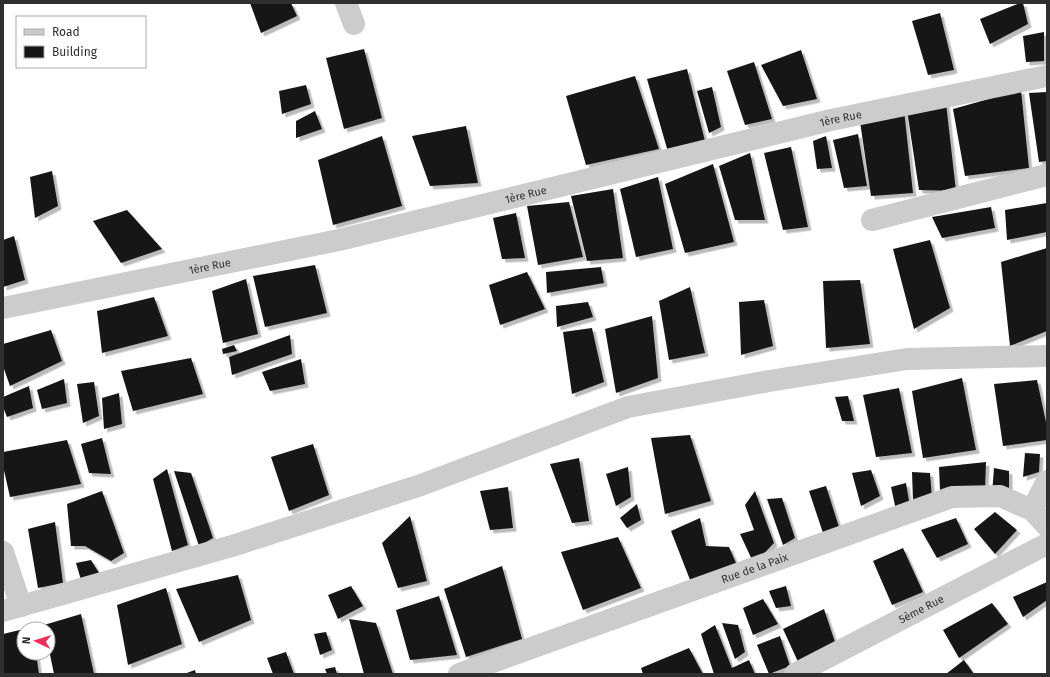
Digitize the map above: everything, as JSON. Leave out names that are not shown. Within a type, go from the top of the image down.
[{"type":"street","points":[[346,3],[354,24]]},
{"type":"street","name":"1ère Rue","points":[[3,308],[339,240],[831,120],[1047,76]]},
{"type":"street","points":[[872,220],[1047,175]]},
{"type":"street","points":[[3,552],[12,609],[232,546],[421,485],[628,407],[769,381],[907,360],[1047,356]]},
{"type":"street","points":[[1032,510],[1047,481]]},
{"type":"street","name":"Rue de la Paix","points":[[459,674],[952,497],[1000,496],[1032,510],[1047,526]]},
{"type":"street","name":"5ème Rue","points":[[795,674],[1047,544]]},
{"type":"building","points":[[250,3],[291,3],[297,16],[261,33]]},
{"type":"building","points":[[1023,3],[1028,24],[990,44],[980,19]]},
{"type":"building","points":[[940,13],[954,70],[928,75],[912,21]]},
{"type":"building","points":[[1044,32],[1044,61],[1026,62],[1023,36]]},
{"type":"building","points":[[364,49],[382,118],[344,129],[326,58]]},
{"type":"building","points":[[801,50],[817,99],[783,106],[761,65]]},
{"type":"building","points":[[754,62],[772,119],[745,125],[727,71]]},
{"type":"building","points":[[687,69],[705,141],[668,152],[647,79]]},
{"type":"building","points":[[635,76],[659,149],[586,165],[566,96]]},
{"type":"building","points":[[306,85],[311,104],[282,114],[279,91]]},
{"type":"building","points":[[712,87],[721,127],[709,133],[697,91]]},
{"type":"building","points":[[1021,90],[1029,168],[965,176],[953,109]]},
{"type":"building","points":[[1047,92],[1047,161],[1039,162],[1029,93]]},
{"type":"building","points":[[946,103],[956,191],[919,190],[907,110]]},
{"type":"building","points":[[904,110],[913,193],[871,196],[859,115]]},
{"type":"building","points":[[315,111],[322,129],[296,138],[296,121]]},
{"type":"building","points":[[466,126],[478,183],[430,186],[412,136]]},
{"type":"building","points":[[858,134],[867,186],[844,188],[833,140]]},
{"type":"building","points":[[382,136],[402,206],[333,225],[318,160]]},
{"type":"building","points":[[826,136],[832,168],[817,169],[813,141]]},
{"type":"building","points":[[791,147],[808,227],[783,230],[764,153]]},
{"type":"building","points":[[750,153],[765,220],[735,220],[719,166]]},
{"type":"building","points":[[713,164],[734,242],[685,253],[665,184]]},
{"type":"building","points":[[52,171],[58,206],[35,218],[30,177]]},
{"type":"building","points":[[658,177],[673,249],[636,257],[620,189]]},
{"type":"building","points":[[613,189],[623,258],[587,261],[571,196]]},
{"type":"building","points":[[569,202],[583,257],[538,265],[527,206]]},
{"type":"building","points":[[1047,203],[1047,232],[1007,240],[1005,210]]},
{"type":"building","points":[[991,207],[995,228],[942,238],[932,217]]},
{"type":"building","points":[[127,210],[162,249],[121,263],[93,221]]},
{"type":"building","points":[[516,213],[525,258],[502,259],[493,218]]},
{"type":"building","points":[[14,236],[25,280],[3,287],[3,240]]},
{"type":"building","points":[[930,240],[950,308],[914,329],[893,249]]},
{"type":"building","points":[[1047,248],[1047,331],[1010,346],[1001,262]]},
{"type":"building","points":[[315,265],[327,313],[265,327],[253,276]]},
{"type":"building","points":[[601,267],[604,283],[547,293],[546,272]]},
{"type":"building","points":[[527,272],[545,309],[500,325],[489,285]]},
{"type":"building","points":[[246,279],[258,334],[223,343],[212,291]]},
{"type":"building","points":[[860,280],[870,344],[826,348],[823,281]]},
{"type":"building","points":[[690,287],[705,353],[669,360],[659,301]]},
{"type":"building","points":[[154,297],[168,336],[102,353],[97,311]]},
{"type":"building","points":[[764,300],[773,346],[741,355],[739,302]]},
{"type":"building","points":[[588,302],[593,317],[557,327],[556,306]]},
{"type":"building","points":[[652,316],[658,378],[616,393],[605,329]]},
{"type":"building","points":[[592,328],[604,382],[572,394],[563,332]]},
{"type":"building","points":[[51,330],[62,361],[10,386],[3,366],[3,344]]},
{"type":"building","points":[[290,335],[292,354],[232,375],[229,357]]},
{"type":"building","points":[[234,345],[237,351],[223,354],[222,349]]},
{"type":"building","points":[[191,358],[203,394],[133,411],[121,371]]},
{"type":"building","points":[[301,359],[305,384],[270,391],[262,372]]},
{"type":"building","points":[[962,378],[976,450],[923,458],[912,391]]},
{"type":"building","points":[[64,379],[67,403],[42,409],[37,390]]},
{"type":"building","points":[[1037,380],[1047,427],[1047,440],[1003,446],[994,384]]},
{"type":"building","points":[[94,382],[99,416],[83,423],[77,384]]},
{"type":"building","points":[[29,386],[33,408],[7,417],[3,407],[3,397]]},
{"type":"building","points":[[899,388],[912,453],[876,457],[863,395]]},
{"type":"building","points":[[119,393],[122,424],[104,429],[102,398]]},
{"type":"building","points":[[848,396],[854,421],[842,421],[835,397]]},
{"type":"building","points":[[690,435],[711,501],[665,514],[651,438]]},
{"type":"building","points":[[102,438],[111,474],[89,473],[81,444]]},
{"type":"building","points":[[67,440],[81,484],[10,497],[3,466],[3,452]]},
{"type":"building","points":[[313,444],[329,495],[289,511],[271,457]]},
{"type":"building","points":[[1025,453],[1040,454],[1039,472],[1023,477]]},
{"type":"building","points":[[579,458],[589,521],[572,523],[550,464]]},
{"type":"building","points":[[986,462],[985,490],[940,490],[939,467]]},
{"type":"building","points":[[628,467],[631,497],[616,506],[606,474]]},
{"type":"building","points":[[994,468],[1009,471],[1009,495],[992,494]]},
{"type":"building","points":[[167,469],[188,545],[172,551],[153,479]]},
{"type":"building","points":[[871,470],[880,496],[861,506],[852,473]]},
{"type":"building","points":[[174,471],[191,473],[213,538],[199,546]]},
{"type":"building","points":[[912,472],[930,473],[932,498],[913,500]]},
{"type":"building","points":[[906,483],[910,507],[896,510],[891,487]]},
{"type":"building","points":[[826,486],[839,527],[824,536],[809,491]]},
{"type":"building","points":[[508,487],[513,528],[490,530],[480,491]]},
{"type":"building","points":[[102,491],[124,553],[111,561],[85,546],[71,546],[67,504]]},
{"type":"building","points":[[755,491],[774,543],[754,564],[740,534],[754,530],[745,505]]},
{"type":"building","points":[[782,498],[795,538],[783,545],[767,499]]},
{"type":"building","points":[[637,504],[641,520],[627,528],[620,518]]},
{"type":"building","points":[[995,512],[1017,530],[995,554],[974,529]]},
{"type":"building","points":[[410,516],[427,581],[398,588],[382,543]]},
{"type":"building","points":[[700,518],[706,546],[729,547],[740,572],[692,585],[671,531]]},
{"type":"building","points":[[956,518],[968,544],[937,558],[921,530]]},
{"type":"building","points":[[55,522],[63,583],[38,588],[28,529]]},
{"type":"building","points":[[618,537],[641,588],[583,610],[561,552]]},
{"type":"building","points":[[903,548],[923,592],[892,605],[873,561]]},
{"type":"building","points":[[91,560],[99,573],[81,580],[76,563]]},
{"type":"building","points":[[502,566],[522,639],[466,657],[444,589]]},
{"type":"building","points":[[238,575],[251,620],[199,642],[176,589]]},
{"type":"building","points":[[1047,582],[1047,600],[1023,617],[1013,597]]},
{"type":"building","points":[[351,586],[363,606],[338,619],[328,595]]},
{"type":"building","points":[[786,586],[791,606],[776,608],[769,591]]},
{"type":"building","points":[[166,588],[182,644],[128,665],[117,605]]},
{"type":"building","points":[[439,596],[457,655],[410,660],[396,610]]},
{"type":"building","points":[[763,599],[778,624],[753,635],[743,608]]},
{"type":"building","points":[[992,603],[1008,624],[959,658],[943,630]]},
{"type":"building","points":[[824,609],[837,648],[799,664],[783,629]]},
{"type":"building","points":[[81,614],[94,674],[54,674],[51,661],[56,661],[56,621]]},
{"type":"building","points":[[349,619],[376,623],[393,674],[364,674]]},
{"type":"building","points":[[722,623],[738,625],[745,652],[735,659]]},
{"type":"building","points":[[715,625],[732,668],[749,660],[755,674],[714,674],[701,634]]},
{"type":"building","points":[[16,631],[16,661],[37,661],[39,674],[3,674],[3,634]]},
{"type":"building","points":[[326,632],[332,650],[320,655],[314,634]]},
{"type":"building","points":[[780,636],[790,666],[769,674],[757,645]]},
{"type":"building","points":[[689,648],[703,674],[643,674],[641,668]]},
{"type":"building","points":[[286,652],[294,674],[273,674],[267,658]]},
{"type":"building","points":[[964,660],[974,674],[946,674]]},
{"type":"building","points":[[335,667],[337,674],[327,674],[325,669]]},
{"type":"building","points":[[195,670],[196,674],[184,674]]}]
